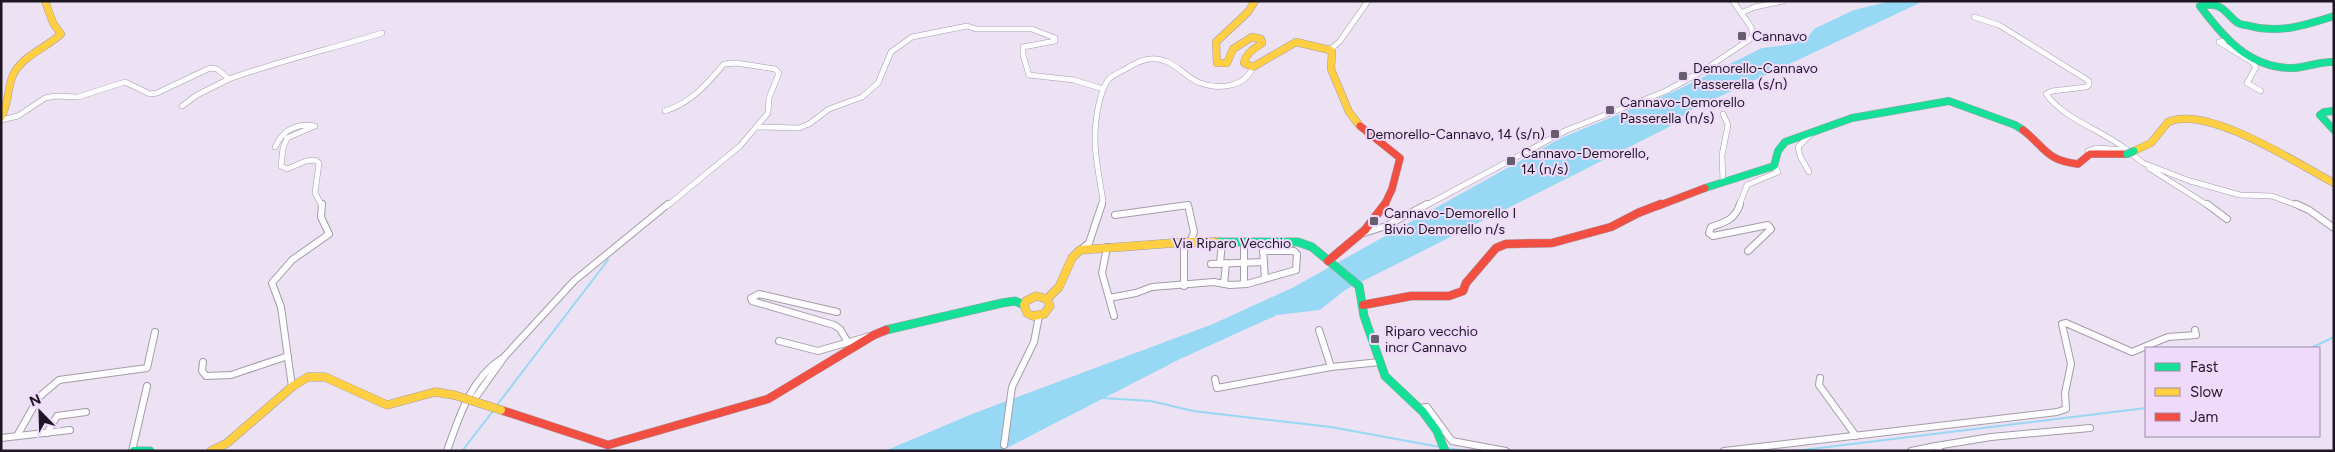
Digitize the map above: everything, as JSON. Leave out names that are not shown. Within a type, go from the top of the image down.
[{"type":"street","points":[[1,119],[6,109],[13,75],[26,60],[54,42],[61,34],[53,23],[45,1]]},
{"type":"street","points":[[1253,67],[1244,64],[1244,58],[1248,51],[1260,45],[1261,39],[1255,37],[1246,39],[1233,49],[1230,53],[1229,61],[1221,64],[1216,61],[1216,42],[1248,12],[1255,1]]},
{"type":"street","points":[[1330,50],[1340,41],[1368,1]]},
{"type":"street","points":[[1364,233],[1386,226],[1567,130],[1666,91],[1704,70],[1749,40],[1753,35],[1752,27],[1733,1]]},
{"type":"street","points":[[1741,13],[1755,7],[1783,1]]},
{"type":"street","points":[[2334,16],[2319,17],[2310,23],[2297,27],[2262,30],[2239,23],[2233,19],[2228,10],[2212,2],[2200,6],[2226,40],[2243,52],[2284,68],[2294,68],[2328,60],[2334,62]]},
{"type":"street","points":[[1974,17],[1999,25],[2088,81],[2089,85],[2086,86],[2052,90],[2046,94],[2070,117],[2087,124],[2120,144],[2143,163],[2195,195],[2227,219]]},
{"type":"street","points":[[757,126],[790,130],[810,124],[829,109],[853,102],[872,90],[891,52],[908,39],[918,35],[963,26],[998,30],[1032,29],[1052,36],[1055,38],[1055,41],[1023,47],[1022,56],[1029,75],[1067,78],[1103,89]]},
{"type":"street","points":[[182,106],[197,95],[229,79],[272,64],[298,59],[382,33]]},
{"type":"street","points":[[2226,40],[2219,42],[2256,67],[2248,83],[2261,92]]},
{"type":"street","points":[[1047,299],[1059,288],[1072,258],[1089,243],[1103,201],[1094,145],[1094,123],[1103,89],[1114,75],[1150,58],[1166,61],[1200,83],[1233,85],[1242,82],[1250,74],[1253,67],[1296,42],[1330,50]]},
{"type":"street","points":[[1330,50],[1332,52],[1331,69],[1349,112],[1363,130],[1400,158],[1397,178],[1379,211],[1364,233],[1330,262]]},
{"type":"street","points":[[473,401],[505,356],[574,281],[740,146],[768,113],[769,98],[779,73],[775,69],[736,62],[724,64],[701,91],[675,108],[665,111]]},
{"type":"street","points":[[1,119],[18,116],[45,98],[78,96],[120,82],[130,83],[150,94],[154,94],[206,69],[217,68],[229,79]]},
{"type":"street","points":[[1748,251],[1767,235],[1771,229],[1768,225],[1713,236],[1709,233],[1711,227],[1732,219],[1737,214],[1747,185],[1778,172],[1774,166],[1778,151],[1785,142],[1852,118],[1949,101],[2015,125],[2026,132],[2042,151],[2061,163],[2078,164],[2090,154],[2129,152],[2150,144],[2169,120],[2175,118],[2197,119],[2256,140],[2315,175],[2334,183]]},
{"type":"street","points":[[2334,111],[2320,115],[2334,130]]},
{"type":"street","points":[[1723,114],[1728,125],[1722,155],[1723,182]]},
{"type":"street","points":[[275,147],[280,136],[292,127],[308,124],[315,126],[290,134],[283,142],[282,166],[287,169],[306,161],[315,160],[319,163],[315,193],[322,203],[321,217],[329,234],[292,260],[272,283],[281,308],[292,387]]},
{"type":"street","points":[[1809,172],[1800,156],[1798,147],[1813,132]]},
{"type":"street","points":[[2143,163],[2212,187],[2240,194],[2272,196],[2289,201],[2309,210],[2334,228]]},
{"type":"street","points":[[1363,305],[1411,296],[1449,296],[1463,291],[1466,283],[1496,248],[1506,244],[1552,243],[1611,227],[1638,214],[1723,182],[1774,166]]},
{"type":"street","points":[[1115,215],[1188,205],[1194,232],[1187,242],[1184,286]]},
{"type":"street","name":"Via Riparo Vecchio","points":[[1080,250],[1187,242],[1244,243],[1263,247],[1306,244],[1359,286],[1385,376],[1421,410],[1437,431],[1445,451]]},
{"type":"street","points":[[1222,242],[1224,284]]},
{"type":"street","points":[[1244,243],[1244,284]]},
{"type":"street","points":[[1107,247],[1102,273],[1114,316]]},
{"type":"street","points":[[1109,298],[1136,293],[1152,287],[1184,286],[1214,282],[1244,284],[1265,280],[1293,272],[1297,265],[1297,254],[1289,250],[1263,247],[1265,280]]},
{"type":"street","points":[[1211,264],[1264,262]]},
{"type":"street","points":[[837,312],[759,294],[752,298],[752,301],[834,326],[840,329],[847,341]]},
{"type":"street","points":[[1004,445],[1012,387],[1034,342],[1039,316],[1048,310],[1050,306],[1047,299],[1042,296],[1031,298],[1024,305]]},
{"type":"street","points":[[779,341],[813,351],[821,351],[847,341],[874,335],[913,322],[1015,301],[1024,305],[1027,313],[1039,316]]},
{"type":"street","points":[[1724,451],[2057,412],[2066,409],[2063,397],[2071,369],[2071,357],[2062,324],[2066,323],[2132,352],[2168,336],[2196,335],[2194,330]]},
{"type":"street","points":[[1319,330],[1331,367]]},
{"type":"street","points":[[17,436],[39,398],[59,380],[147,368],[155,332]]},
{"type":"street","points":[[601,451],[608,445],[768,399],[874,335]]},
{"type":"street","points":[[203,362],[202,371],[206,376],[231,375],[288,356]]},
{"type":"street","points":[[447,451],[463,404],[489,367],[505,356]]},
{"type":"street","points":[[1216,379],[1217,388],[1331,367],[1380,362]]},
{"type":"street","points":[[211,451],[226,443],[292,387],[308,377],[325,377],[387,405],[435,392],[454,395],[608,445]]},
{"type":"street","points":[[1820,378],[1819,385],[1856,436]]},
{"type":"street","points":[[147,386],[133,451],[150,451]]},
{"type":"street","points":[[1421,410],[1427,407],[1452,441],[1506,451]]},
{"type":"street","points":[[47,433],[57,416],[86,412]]},
{"type":"street","points":[[1911,451],[1938,448],[1991,437],[2090,428]]},
{"type":"street","points":[[1,438],[70,430]]},
{"type":"water","points":[[1891,1],[1924,1],[1691,110],[1667,128],[1345,290],[1320,310],[1277,315],[1180,359],[1001,451],[885,451],[972,414],[1213,324],[1292,288],[1561,138],[1673,92],[1762,48],[1793,44],[1809,36],[1814,29],[1854,10]]},
{"type":"waterway","points":[[497,405],[608,260]]},
{"type":"waterway","points":[[2313,347],[2334,337]]},
{"type":"waterway","points":[[1103,398],[1151,401],[1193,411],[1331,427],[1440,447]]},
{"type":"waterway","points":[[1795,451],[2145,408]]},
{"type":"waterway","points":[[462,451],[493,411]]},
{"type":"waterway","points":[[1447,448],[1464,451]]},
{"type":"traffic: fast","points":[[2334,16],[2295,28],[2265,30],[2238,23],[2228,10],[2218,4],[2206,3],[2200,6],[2228,40],[2249,57],[2262,63],[2276,67],[2292,68],[2323,62],[2334,62]]},
{"type":"traffic: fast","points":[[1705,188],[1774,166],[1778,151],[1785,142],[1852,118],[1949,101],[2015,125],[2023,130]]},
{"type":"traffic: fast","points":[[2334,111],[2324,112],[2320,115],[2334,130]]},
{"type":"traffic: fast","points":[[2127,154],[2134,151]]},
{"type":"traffic: fast","points":[[1215,242],[1298,242],[1312,247],[1359,286],[1364,316],[1385,376],[1423,412],[1437,431],[1445,451]]},
{"type":"traffic: fast","points":[[886,330],[1002,303],[1015,301],[1024,305]]},
{"type":"traffic: fast","points":[[134,451],[150,451]]},
{"type":"traffic: slow","points":[[1,117],[6,107],[11,80],[17,68],[61,34],[53,23],[45,1]]},
{"type":"traffic: slow","points":[[1255,1],[1248,12],[1216,42],[1217,63],[1227,63],[1233,49],[1252,37],[1261,39],[1262,43],[1246,56],[1244,63],[1253,67],[1296,42],[1330,50],[1332,52],[1331,69],[1349,112],[1360,126]]},
{"type":"traffic: slow","points":[[2134,151],[2151,143],[2162,127],[2171,120],[2188,118],[2231,129],[2334,183]]},
{"type":"traffic: slow","points":[[1047,299],[1059,287],[1072,258],[1080,250],[1187,242],[1215,242]]},
{"type":"traffic: slow","points":[[1036,296],[1047,299],[1050,306],[1044,314],[1033,316],[1027,313],[1024,305],[1026,301],[1036,296]]},
{"type":"traffic: slow","points":[[211,451],[227,443],[293,386],[308,377],[325,377],[387,405],[435,392],[454,395]]},
{"type":"traffic: slow","points":[[454,395],[501,410]]},
{"type":"traffic: jam","points":[[1328,261],[1354,241],[1376,217],[1385,204],[1397,174],[1400,158],[1360,126]]},
{"type":"traffic: jam","points":[[2023,130],[2050,157],[2065,163],[2078,164],[2090,154],[2127,154]]},
{"type":"traffic: jam","points":[[1363,305],[1411,296],[1449,296],[1463,291],[1466,283],[1496,248],[1506,244],[1552,243],[1611,227],[1638,213],[1705,188]]},
{"type":"traffic: jam","points":[[501,410],[608,445],[768,399],[874,335],[886,330]]},
{"type":"place","name":"Cannavo","points":[[1742,36]]},
{"type":"place","name":"Demorello-Cannavo Passerella (s/n)","points":[[1683,76]]},
{"type":"place","name":"Cannavo-Demorello Passerella (n/s)","points":[[1610,110]]},
{"type":"place","name":"Demorello-Cannavo, 14 (s/n)","points":[[1555,134]]},
{"type":"place","name":"Cannavo-Demorello, 14 (n/s)","points":[[1511,161]]},
{"type":"place","name":"Cannavo-Demorello I Bivio Demorello n/s","points":[[1374,221]]},
{"type":"place","name":"Riparo vecchio incr Cannavo","points":[[1375,339]]}]
